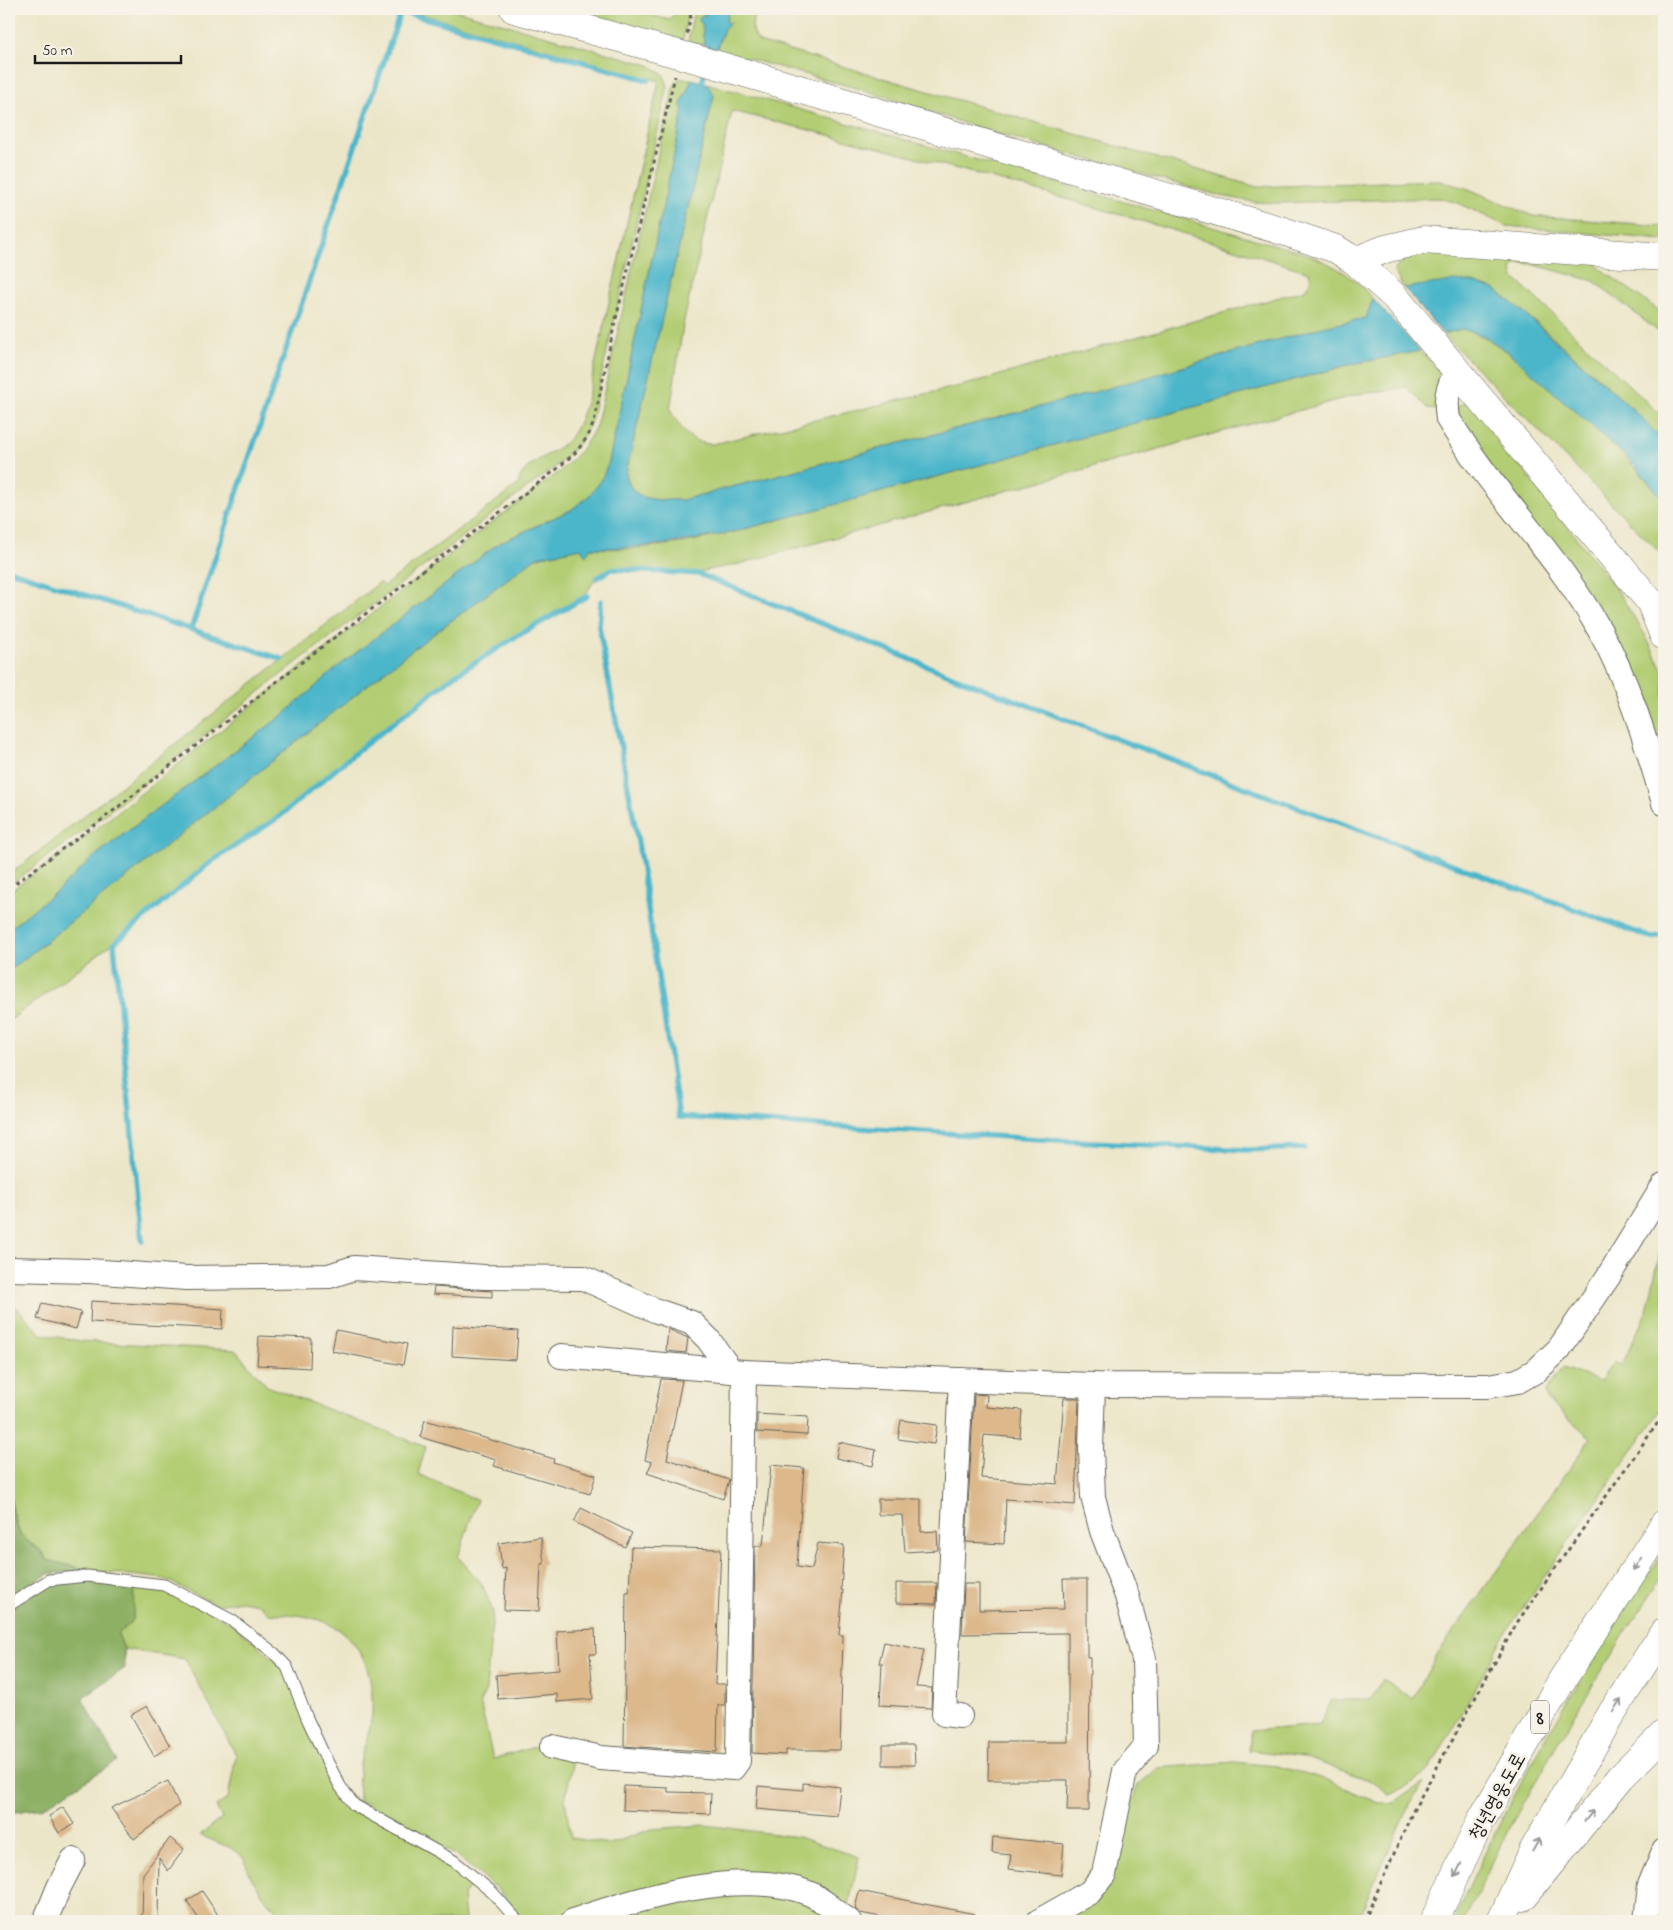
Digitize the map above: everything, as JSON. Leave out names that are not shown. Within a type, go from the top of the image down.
[{"type":"main road","points":[[514,9],[697,60],[1282,231],[1336,249],[1355,262],[1395,297],[1438,351],[1659,610],[1664,636]]},
{"type":"main road","points":[[1355,262],[1385,248],[1424,240],[1664,257]]},
{"type":"main road","name":"청년영웅도로","points":[[1434,1921],[1484,1815],[1562,1680],[1659,1531],[1664,1507]]},
{"type":"main road","points":[[1502,1921],[1533,1851],[1613,1711],[1664,1632]]},
{"type":"main road","points":[[1502,1921],[1621,1777],[1664,1734]]},
{"type":"street","points":[[1457,371],[1448,385],[1445,402],[1448,419],[1518,518],[1565,578],[1599,629],[1642,731],[1664,803]]},
{"type":"street","points":[[561,1356],[737,1371],[1093,1385],[1478,1386],[1518,1381],[1537,1370],[1559,1349],[1608,1277],[1664,1185]]},
{"type":"street","points":[[9,1269],[89,1271],[186,1278],[329,1276],[354,1268],[484,1277],[583,1278],[657,1311],[692,1323],[737,1371],[738,1761],[732,1768],[704,1766],[601,1758],[552,1747]]},
{"type":"street","points":[[960,1716],[944,1714],[961,1380]]},
{"type":"street","points":[[1039,1921],[1090,1892],[1104,1874],[1125,1771],[1146,1746],[1144,1659],[1127,1596],[1102,1531],[1093,1497],[1091,1448],[1093,1385]]},
{"type":"street","points":[[1646,1921],[1650,1885],[1664,1851]]},
{"type":"street","points":[[45,1921],[59,1886],[73,1860]]},
{"type":"street","points":[[573,1921],[677,1890],[737,1884],[783,1885],[811,1893],[849,1921]]},
{"type":"lane","points":[[9,1605],[49,1580],[87,1576],[164,1585],[233,1621],[274,1653],[287,1667],[325,1757],[340,1786],[354,1805],[454,1861],[492,1892],[518,1921]]},
{"type":"path","points":[[9,888],[103,820],[294,668],[557,469],[577,451],[588,436],[594,422],[670,87],[697,60]]},
{"type":"path","points":[[1364,1921],[1413,1811],[1516,1624],[1664,1414]]},
{"type":"green space","points":[[403,9],[451,9],[649,65],[663,74],[668,86],[588,428],[576,446],[555,467],[292,666],[102,817],[9,885],[9,875],[380,582],[384,586],[519,484],[520,477],[524,471],[563,445],[577,426],[587,400],[659,81]]},
{"type":"green space","points":[[563,9],[630,9],[669,20],[678,9],[689,9],[683,40]]},
{"type":"green space","points":[[694,9],[705,9],[704,16],[699,21],[702,22],[704,45],[688,41]]},
{"type":"green space","points":[[729,9],[755,9],[752,26],[759,42],[1257,187],[1436,180],[1466,188],[1533,216],[1664,226],[1664,240],[1506,226],[1458,203],[1439,198],[1277,203],[1254,202],[1221,196],[994,133],[867,91],[716,50],[724,29],[730,23],[726,22]]},
{"type":"green space","points":[[679,79],[692,79],[681,105],[683,111],[609,462],[601,481],[588,497],[571,510],[499,543],[283,715],[96,855],[57,891],[9,929],[9,892],[105,822],[296,671],[559,472],[581,450],[597,423],[673,88]]},
{"type":"green space","points":[[706,83],[1307,254],[1343,272],[1373,299],[1366,318],[1323,327],[1081,396],[682,500],[646,498],[633,490],[626,473],[714,96]],"holes":[[[732,111],[950,167],[1166,228],[1309,272],[1311,279],[1305,290],[968,384],[713,444],[698,441],[682,429],[670,410],[683,325]]]},
{"type":"green space","points":[[1426,251],[1597,262],[1598,267],[1664,314],[1664,336],[1594,281],[1531,264],[1518,263],[1512,269],[1514,278],[1664,418],[1664,442],[1637,413],[1546,331],[1494,289],[1424,286],[1404,288],[1394,272],[1397,266],[1405,260]]},
{"type":"green space","points":[[1462,329],[1487,339],[1520,361],[1595,428],[1664,500],[1664,557],[1443,334]]},
{"type":"green space","points":[[1420,351],[1445,377],[1438,410],[1428,409],[1406,387],[1382,392],[1363,393],[739,564],[699,572],[612,568],[598,575],[585,595],[453,675],[360,747],[278,816],[211,860],[129,931],[9,1021],[9,971],[404,656],[537,557],[581,548],[630,549],[683,543],[734,532],[1352,364]]},
{"type":"green space","points":[[1465,402],[1471,403],[1617,590],[1645,635],[1664,673],[1664,758],[1648,714],[1457,416],[1458,406]]},
{"type":"green space","points":[[1664,1235],[1664,1405],[1512,1623],[1428,1772],[1404,1788],[1389,1794],[1369,1780],[1304,1757],[1249,1750],[1251,1731],[1319,1725],[1332,1700],[1370,1700],[1382,1679],[1413,1699],[1438,1653],[1591,1438],[1547,1399],[1545,1391],[1563,1368],[1600,1381],[1614,1362],[1622,1365],[1647,1311]]},
{"type":"green space","points":[[9,1302],[13,1303],[41,1334],[80,1341],[235,1350],[267,1386],[426,1447],[418,1474],[477,1500],[458,1557],[482,1584],[493,1612],[486,1690],[480,1702],[493,1759],[538,1746],[573,1760],[565,1799],[571,1838],[610,1844],[652,1829],[705,1825],[798,1837],[859,1857],[848,1909],[795,1879],[565,1920],[537,1921],[521,1916],[496,1888],[457,1856],[359,1800],[360,1766],[372,1714],[372,1689],[367,1668],[359,1651],[348,1637],[333,1626],[314,1619],[293,1615],[269,1614],[259,1604],[241,1601],[216,1605],[165,1579],[87,1570],[47,1560],[42,1551],[27,1541],[19,1532],[9,1495]]},
{"type":"green space","points":[[9,1495],[20,1533],[47,1560],[87,1570],[48,1574],[9,1598]]},
{"type":"green space","points":[[1664,1551],[1664,1574],[1625,1633],[1557,1744],[1509,1828],[1464,1921],[1453,1921],[1499,1825],[1550,1731],[1605,1640]]},
{"type":"green space","points":[[86,1579],[134,1583],[133,1620],[118,1634],[124,1649],[125,1668],[82,1698],[117,1761],[42,1808],[9,1813],[9,1609],[50,1583]]},
{"type":"green space","points":[[134,1583],[163,1588],[231,1623],[285,1668],[338,1788],[452,1863],[476,1883],[463,1894],[465,1921],[317,1921],[284,1917],[268,1902],[252,1879],[243,1857],[231,1848],[200,1835],[222,1818],[216,1807],[228,1798],[236,1755],[185,1659],[124,1649],[118,1634],[133,1619]]},
{"type":"green space","points":[[1234,1762],[1277,1766],[1321,1778],[1379,1803],[1393,1803],[1423,1783],[1406,1812],[1357,1921],[1052,1921],[1099,1893],[1138,1785],[1158,1768]]},
{"type":"green space","points":[[734,1894],[780,1894],[807,1899],[833,1921],[598,1921],[646,1905]]},
{"type":"water","points":[[705,9],[729,9],[726,22],[730,23],[724,29],[716,50],[704,45],[702,23],[699,21],[700,16],[704,16]]},
{"type":"water","points":[[692,79],[706,83],[714,95],[626,473],[633,490],[646,498],[682,500],[1081,396],[1323,327],[1366,318],[1373,299],[1420,351],[1352,364],[734,532],[663,544],[590,548],[586,556],[581,548],[537,557],[404,656],[9,971],[9,929],[57,891],[96,855],[283,715],[340,665],[499,543],[571,510],[588,497],[601,481],[609,462],[683,111],[681,105]]},
{"type":"water","points":[[1453,281],[1473,282],[1494,289],[1637,413],[1664,442],[1664,500],[1630,460],[1507,351],[1482,335],[1462,329],[1443,334],[1404,288]]},
{"type":"building","points":[[434,1287],[492,1291],[492,1297],[433,1294]]},
{"type":"building","points":[[91,1301],[223,1309],[222,1329],[90,1322]]},
{"type":"building","points":[[42,1303],[81,1312],[76,1329],[37,1319]]},
{"type":"building","points":[[453,1326],[518,1331],[516,1360],[452,1356]]},
{"type":"building","points":[[668,1329],[688,1338],[686,1353],[666,1351]]},
{"type":"building","points":[[336,1330],[407,1344],[403,1365],[332,1351]]},
{"type":"building","points":[[259,1336],[311,1338],[310,1368],[257,1365]]},
{"type":"building","points":[[661,1379],[682,1380],[667,1459],[729,1480],[723,1499],[647,1473],[652,1462],[645,1460]]},
{"type":"building","points":[[974,1394],[987,1395],[986,1407],[1022,1410],[1020,1438],[984,1435],[981,1478],[1057,1484],[1064,1398],[1079,1398],[1075,1505],[1006,1499],[1004,1544],[966,1542]]},
{"type":"building","points":[[757,1414],[808,1417],[807,1435],[757,1432]]},
{"type":"building","points":[[425,1420],[554,1459],[553,1462],[596,1475],[590,1494],[494,1466],[496,1460],[420,1437]]},
{"type":"building","points":[[901,1420],[937,1425],[934,1444],[898,1439]]},
{"type":"building","points":[[839,1442],[876,1450],[873,1466],[836,1458]]},
{"type":"building","points":[[771,1465],[804,1468],[797,1567],[812,1569],[818,1543],[844,1545],[839,1635],[843,1635],[840,1750],[786,1750],[786,1755],[752,1753],[755,1546],[763,1546]]},
{"type":"building","points":[[878,1499],[921,1499],[921,1532],[937,1531],[938,1550],[905,1552],[902,1515],[878,1515]]},
{"type":"building","points":[[581,1508],[632,1533],[625,1547],[574,1522]]},
{"type":"building","points":[[541,1537],[544,1564],[541,1564],[539,1611],[504,1610],[506,1568],[502,1569],[499,1543]]},
{"type":"building","points":[[631,1547],[721,1549],[715,1684],[725,1684],[725,1705],[718,1705],[717,1752],[624,1746],[626,1592],[629,1592]]},
{"type":"building","points":[[1063,1579],[1087,1579],[1087,1657],[1090,1657],[1089,1811],[1067,1811],[1068,1780],[988,1780],[989,1742],[1068,1742],[1068,1633],[962,1634],[964,1584],[979,1584],[979,1610],[1064,1609]]},
{"type":"building","points":[[896,1583],[937,1583],[936,1604],[896,1603]]},
{"type":"building","points":[[595,1629],[596,1654],[590,1654],[593,1699],[557,1702],[557,1694],[498,1699],[496,1675],[559,1670],[557,1631]]},
{"type":"building","points":[[884,1642],[924,1650],[916,1687],[932,1688],[931,1708],[880,1705],[882,1663],[879,1663]]},
{"type":"building","points":[[147,1706],[170,1746],[154,1756],[131,1715]]},
{"type":"building","points":[[883,1745],[914,1745],[915,1765],[883,1765]]},
{"type":"building","points":[[168,1781],[179,1805],[134,1839],[111,1808]]},
{"type":"building","points":[[803,1783],[840,1787],[837,1816],[756,1809],[758,1786],[803,1790]]},
{"type":"building","points":[[624,1786],[668,1788],[668,1792],[711,1793],[710,1814],[623,1810]]},
{"type":"building","points":[[63,1807],[74,1824],[59,1833],[49,1816]]},
{"type":"building","points":[[993,1837],[1064,1844],[1061,1875],[1009,1869],[1011,1855],[992,1853]]},
{"type":"building","points":[[170,1838],[184,1849],[168,1871],[159,1858],[158,1921],[142,1921],[143,1874]]},
{"type":"building","points":[[202,1891],[222,1921],[200,1921],[187,1901]]},
{"type":"building","points":[[859,1891],[975,1914],[974,1921],[903,1921],[860,1913],[855,1909]]},
{"type":"waterway","points":[[392,9],[648,80]]},
{"type":"waterway","points":[[191,629],[401,11]]},
{"type":"waterway","points":[[700,89],[706,69]]},
{"type":"waterway","points":[[597,578],[612,569],[699,574],[972,684],[1259,793],[1652,938],[1658,936]]},
{"type":"waterway","points":[[9,570],[282,659]]},
{"type":"waterway","points":[[142,1241],[114,943],[212,861],[279,817],[361,748],[454,676],[517,636],[587,596]]},
{"type":"waterway","points":[[601,601],[599,627],[638,842],[679,1117],[1247,1150],[1304,1148]]}]
